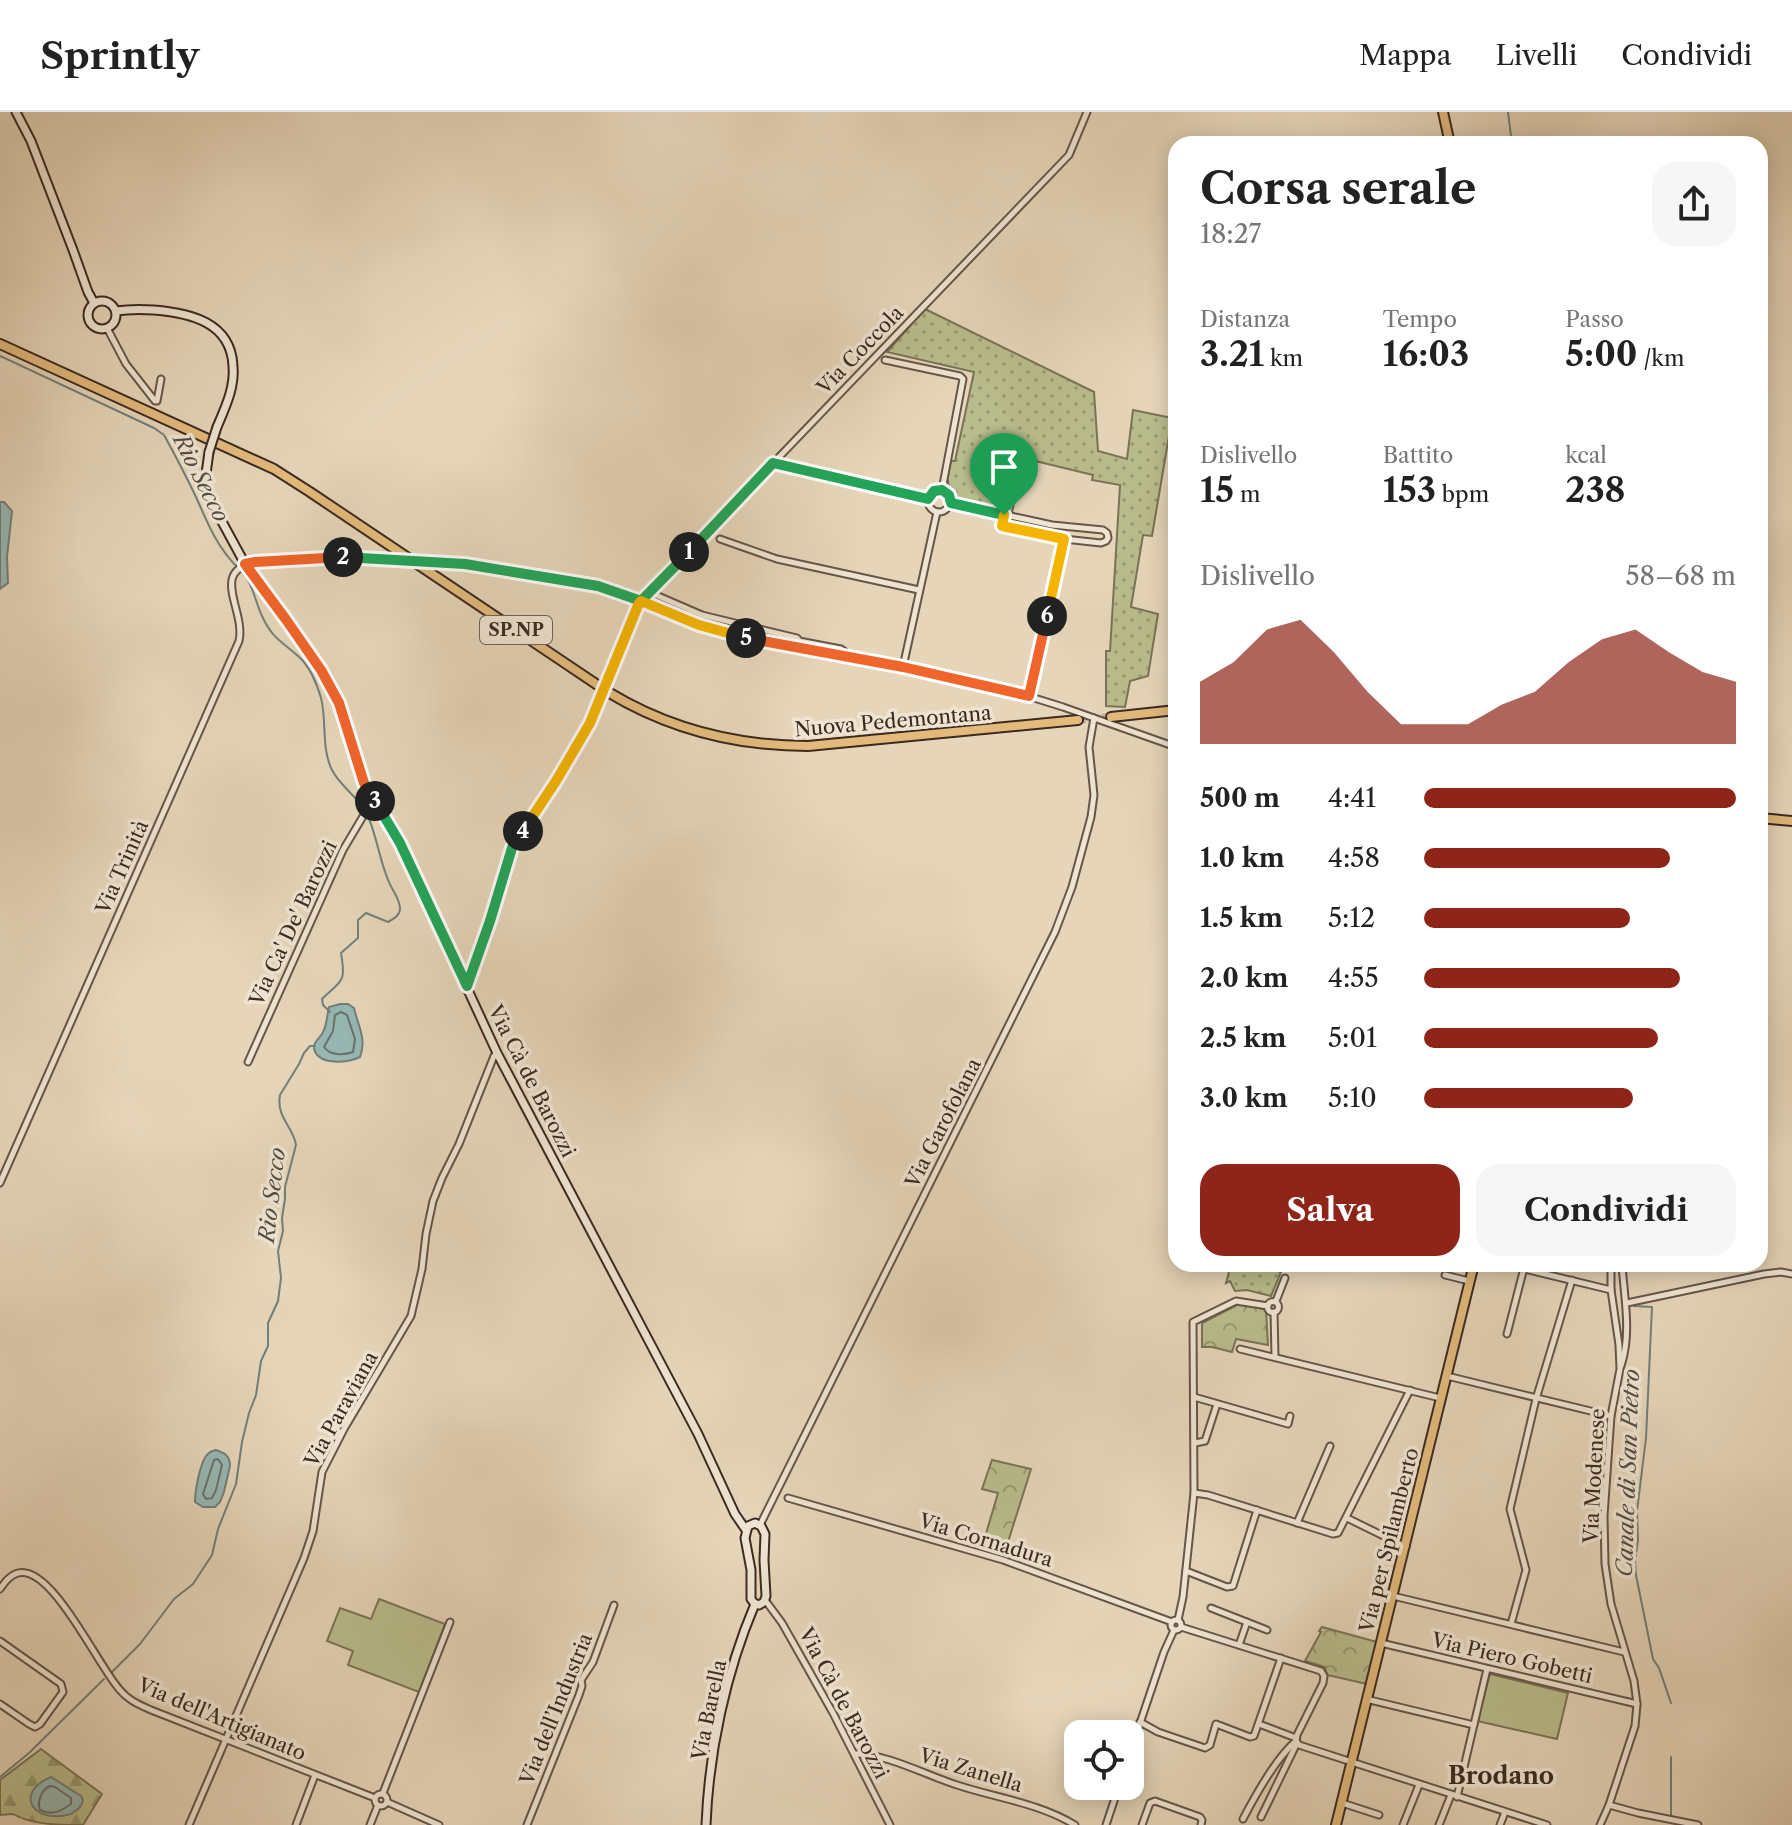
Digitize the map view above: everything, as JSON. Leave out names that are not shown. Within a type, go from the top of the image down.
[{"type":"main road","points":[[1443,112],[1448,136]]},
{"type":"main road","name":"Nuova Pedemontana","points":[[0,344],[274,469],[608,692],[669,722],[737,741],[808,746],[1078,720]]},
{"type":"main road","points":[[1111,717],[1168,711]]},
{"type":"main road","points":[[1768,819],[1792,821]]},
{"type":"main road","name":"Via per Spilamberto","points":[[1336,1825],[1472,1272]]},
{"type":"street","points":[[16,112],[31,141],[94,303]]},
{"type":"street","name":"Via Coccola","points":[[467,986],[512,848],[590,723],[636,608],[1069,155],[1087,112]]},
{"type":"street","points":[[98,301],[107,301],[116,311],[115,322],[107,328],[98,329],[91,324],[88,315],[91,306],[98,301]]},
{"type":"street","name":"Via Cà de Barozzi","points":[[116,311],[136,309],[184,313],[205,321],[218,332],[230,351],[232,385],[209,452],[205,471],[207,492],[244,564],[321,670],[339,703],[364,783],[400,843],[497,1053],[746,1530]]},
{"type":"street","points":[[107,328],[126,364],[155,401],[161,379]]},
{"type":"street","points":[[885,360],[963,379],[942,490]]},
{"type":"street","points":[[773,463],[928,499]]},
{"type":"street","points":[[942,490],[949,495],[951,503],[946,511],[937,512],[930,508],[928,499],[934,491],[942,490]]},
{"type":"street","points":[[951,503],[1059,526],[1103,530],[1108,535],[1107,540],[1101,543],[1064,539],[1002,526],[1004,515]]},
{"type":"street","points":[[903,667],[937,512]]},
{"type":"street","points":[[720,539],[782,560],[919,590]]},
{"type":"street","points":[[1029,696],[1064,539]]},
{"type":"street","points":[[244,564],[330,557],[433,561],[598,586],[699,625],[754,640],[799,645],[1029,696],[1168,744]]},
{"type":"street","name":"Via Trinità","points":[[0,1183],[239,641],[241,628],[231,579],[244,564]]},
{"type":"street","points":[[658,596],[702,615],[797,638],[799,645]]},
{"type":"street","points":[[699,625],[702,615]]},
{"type":"street","name":"Via Garofolana","points":[[760,1525],[1055,932],[1075,879],[1091,817],[1094,795],[1089,747],[1094,718]]},
{"type":"street","name":"Via Ca' De' Barozzi","points":[[248,1062],[343,850],[366,812],[376,803]]},
{"type":"street","name":"Via Paraviana","points":[[189,1825],[304,1558],[314,1524],[322,1472],[411,1316],[433,1201],[497,1053]]},
{"type":"street","points":[[0,1156],[10,1160]]},
{"type":"street","points":[[1507,1334],[1522,1272]]},
{"type":"street","points":[[1545,1272],[1611,1290]]},
{"type":"street","name":"Via Modenese","points":[[1600,1825],[1635,1726],[1637,1704],[1634,1681],[1611,1604],[1605,1564],[1604,1516],[1611,1416],[1620,1369],[1611,1272]]},
{"type":"street","points":[[1620,1369],[1626,1352],[1627,1303],[1623,1272]]},
{"type":"street","points":[[1627,1303],[1764,1274],[1792,1274]]},
{"type":"street","points":[[1445,1275],[1470,1281]]},
{"type":"street","points":[[1274,1312],[1279,1308],[1276,1301],[1285,1278]]},
{"type":"street","points":[[1511,1624],[1526,1570],[1510,1509],[1536,1399],[1572,1280]]},
{"type":"street","points":[[1141,1720],[1174,1630],[1171,1627],[1177,1623],[1182,1604],[1194,1493],[1193,1322],[1236,1301],[1268,1306]]},
{"type":"street","points":[[1268,1306],[1276,1301]]},
{"type":"street","points":[[1268,1306],[1274,1312]]},
{"type":"street","points":[[1274,1312],[1275,1357]]},
{"type":"street","points":[[1240,1349],[1441,1399]]},
{"type":"street","points":[[1447,1376],[1611,1416]]},
{"type":"street","points":[[1194,1493],[1336,1534],[1347,1518],[1410,1390]]},
{"type":"street","points":[[1194,1397],[1288,1424],[1290,1416]]},
{"type":"street","points":[[1195,1443],[1203,1443],[1207,1438],[1217,1404]]},
{"type":"street","points":[[1297,1523],[1330,1446]]},
{"type":"street","name":"Via Cornadura","points":[[788,1498],[1003,1560],[1239,1645],[1315,1668],[1323,1673],[1323,1683],[1296,1740]]},
{"type":"street","points":[[1186,1571],[1227,1587],[1233,1586],[1257,1510]]},
{"type":"street","points":[[1347,1518],[1406,1547]]},
{"type":"street","points":[[752,1523],[760,1525],[765,1534],[767,1588],[765,1600],[755,1604],[751,1599],[752,1578],[745,1538],[746,1530],[752,1523]]},
{"type":"street","name":"Via dell'Artigianato","points":[[0,1589],[18,1573],[31,1574],[60,1599],[124,1695],[151,1710],[375,1798]]},
{"type":"street","points":[[1392,1596],[1625,1652]]},
{"type":"street","name":"Via Cà de Barozzi","points":[[765,1600],[782,1623],[855,1754],[890,1825]]},
{"type":"street","name":"Via Barella","points":[[706,1825],[722,1709],[755,1604]]},
{"type":"street","name":"Via dell’Industria","points":[[527,1825],[579,1695],[581,1680],[593,1662],[614,1605]]},
{"type":"street","points":[[1211,1608],[1267,1630]]},
{"type":"street","points":[[378,1805],[375,1798],[383,1793],[450,1622]]},
{"type":"street","points":[[1239,1645],[1247,1622]]},
{"type":"street","points":[[0,1641],[64,1689],[35,1727],[0,1704]]},
{"type":"street","name":"Via Piero Gobetti","points":[[1380,1642],[1637,1704]]},
{"type":"street","points":[[1144,1724],[1205,1748],[1210,1745],[1216,1724],[1250,1737],[1256,1735],[1281,1658]]},
{"type":"street","points":[[1439,1825],[1454,1796],[1487,1669]]},
{"type":"street","points":[[1366,1699],[1474,1725]]},
{"type":"street","points":[[1259,1724],[1351,1762],[1547,1825]]},
{"type":"street","points":[[1261,1817],[1296,1740]]},
{"type":"street","points":[[1243,1819],[1272,1771],[1296,1740]]},
{"type":"street","name":"Via Zanella","points":[[855,1754],[1032,1805],[1075,1825]]},
{"type":"street","points":[[296,1825],[315,1775]]},
{"type":"street","points":[[1403,1825],[1419,1785]]},
{"type":"street","points":[[383,1793],[387,1802]]},
{"type":"street","points":[[1106,1825],[1114,1800]]},
{"type":"street","points":[[1142,1825],[1150,1803],[1155,1801],[1200,1817],[1201,1825]]},
{"type":"street","points":[[378,1805],[387,1802]]},
{"type":"street","points":[[387,1802],[439,1825]]},
{"type":"street","points":[[1341,1803],[1379,1815]]},
{"type":"street","points":[[370,1825],[378,1805]]},
{"type":"street","points":[[1609,1805],[1698,1825]]},
{"type":"street","points":[[1500,1825],[1505,1812]]},
{"type":"green space","points":[[925,309],[1094,392],[1098,451],[1127,459],[1133,410],[1168,417],[1168,442],[1152,536],[1143,535],[1131,607],[1158,614],[1148,676],[1130,681],[1125,707],[1106,706],[1106,651],[1110,651],[1120,485],[1092,480],[1093,475],[1023,458],[1012,513],[967,503],[953,494],[948,477],[951,461],[955,461],[974,372],[887,352]]},
{"type":"green space","points":[[1229,1272],[1281,1272],[1271,1296],[1247,1290],[1235,1291],[1230,1281],[1226,1283]]},
{"type":"green space","points":[[1239,1304],[1266,1310],[1268,1345],[1236,1339],[1232,1352],[1202,1347],[1202,1323]]},
{"type":"green space","points":[[992,1460],[1031,1469],[1008,1542],[985,1537],[998,1493],[982,1489]]},
{"type":"green space","points":[[379,1599],[445,1624],[419,1692],[348,1665],[353,1651],[327,1641],[340,1608],[371,1619]]},
{"type":"green space","points":[[1322,1627],[1377,1642],[1367,1684],[1327,1675],[1325,1667],[1305,1661]]},
{"type":"green space","points":[[1490,1674],[1568,1693],[1557,1739],[1477,1721]]},
{"type":"green space","points":[[41,1749],[102,1794],[83,1825],[46,1824],[13,1814],[0,1815],[0,1780]]},
{"type":"water","points":[[0,502],[12,511],[7,557],[8,583],[0,589]]},
{"type":"water","points":[[340,1004],[354,1008],[362,1038],[360,1057],[341,1062],[321,1058],[314,1048],[324,1029],[329,1007]]},
{"type":"water","points":[[216,1450],[226,1455],[230,1466],[220,1502],[215,1507],[203,1507],[195,1502],[199,1476],[206,1456]]},
{"type":"water","points":[[51,1777],[81,1796],[81,1805],[71,1814],[46,1815],[32,1806],[33,1791]]},
{"type":"waterway","name":"Canale di San Pietro","points":[[1508,112],[1511,136]]},
{"type":"waterway","name":"Rio Secco","points":[[0,356],[164,435],[213,534],[237,567]]},
{"type":"waterway","name":"Rio Secco","points":[[242,572],[269,629],[302,660],[312,675],[323,707],[329,762],[335,776],[366,812],[400,906],[397,916],[388,922],[366,913],[358,920],[358,938],[341,953],[343,975],[322,999],[330,1012]]},
{"type":"waterway","name":"Rio Secco","points":[[111,1673],[140,1644],[174,1599],[193,1584],[212,1555],[218,1529],[236,1484],[242,1442],[256,1395],[261,1361],[268,1346],[268,1323],[278,1301],[281,1278],[278,1251],[283,1231],[285,1187],[296,1145],[280,1110],[280,1095],[304,1053],[310,1046],[315,1046]]},
{"type":"waterway","name":"Canale di San Pietro","points":[[1634,1306],[1652,1307],[1646,1438],[1637,1511],[1636,1575],[1653,1659],[1671,1703]]},
{"type":"waterway","name":"Rio Secco","points":[[0,1777],[29,1753],[104,1679]]},
{"type":"waterway","name":"Canale di San Pietro","points":[[1671,1757],[1671,1816]]},
{"type":"tunnel","points":[[1078,720],[1111,717]]},
{"type":"district","name":"Brodano","points":[[1501,1775]]},
{"type":"route","points":[[1004,515],[951,503],[949,495],[942,490],[934,491],[928,499],[773,463],[641,601],[598,586],[433,561],[330,557],[245,564],[321,670],[339,703],[364,783],[400,843],[467,986],[512,848],[590,723],[641,601],[691,622],[754,640],[903,667],[1029,696],[1064,539],[1002,526],[1004,515]]}]
